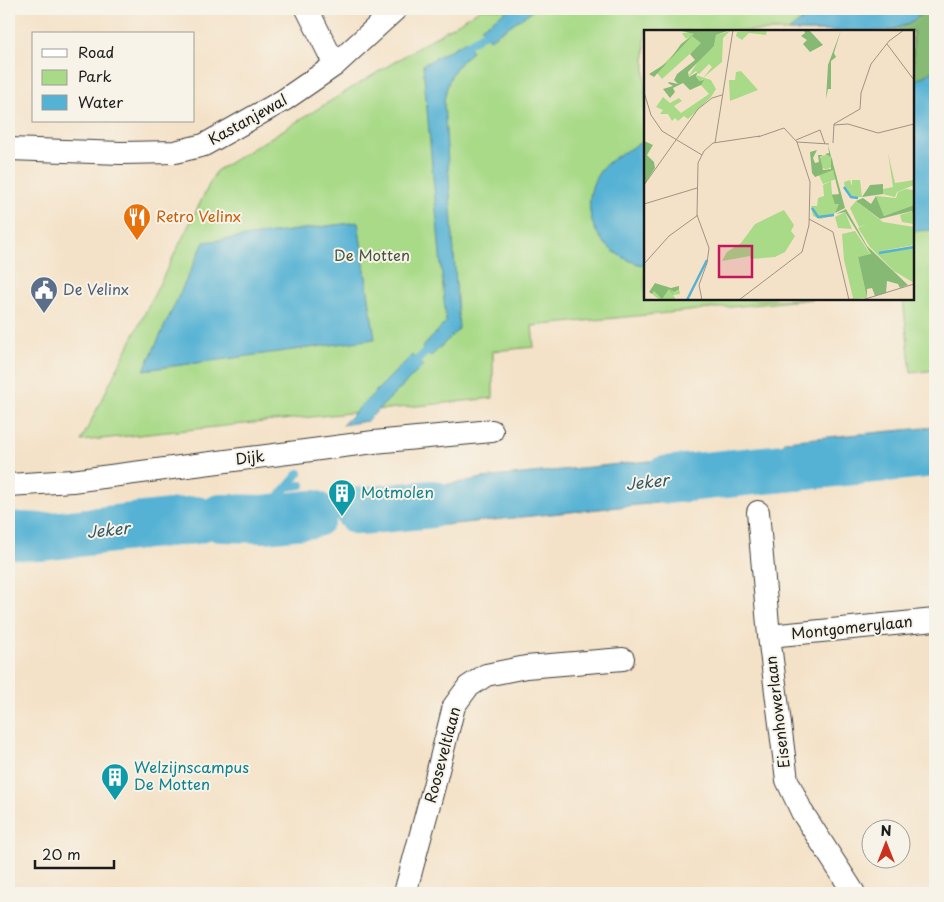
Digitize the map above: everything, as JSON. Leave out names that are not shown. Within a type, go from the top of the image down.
[{"type":"street","points":[[307,9],[335,66]]},
{"type":"street","name":"Kastanjewal","points":[[9,149],[121,153],[175,152],[204,144],[284,100],[335,66],[396,9]]},
{"type":"street","name":"Dijk","points":[[9,485],[72,481],[374,442],[492,431]]},
{"type":"street","name":"Eisenhowerlaan","points":[[758,512],[769,636],[787,780],[802,812],[854,893]]},
{"type":"street","name":"Montgomerylaan","points":[[769,636],[935,620]]},
{"type":"street","name":"Rooseveltlaan","points":[[405,893],[454,706],[468,687],[486,675],[526,667],[623,659]]},
{"type":"green space","name":"De Motten","points":[[481,9],[935,9],[935,370],[911,373],[903,300],[914,300],[914,30],[644,30],[644,300],[803,300],[532,326],[534,347],[493,351],[493,398],[81,441],[216,171]]},
{"type":"green space","points":[[935,12],[935,70],[914,81],[914,30],[890,30],[909,24],[923,13]]},
{"type":"water","points":[[509,9],[535,9],[490,39],[481,28]]},
{"type":"water","points":[[817,9],[935,9],[935,12],[923,13],[909,24],[890,30],[789,30]]},
{"type":"water","points":[[466,41],[472,52],[452,74],[447,86],[444,102],[459,329],[430,357],[422,348],[446,322],[423,65]]},
{"type":"water","points":[[935,70],[935,230],[914,231],[914,81]]},
{"type":"water","points":[[644,141],[644,266],[622,257],[612,250],[597,233],[592,223],[590,198],[592,187],[596,177],[605,165]]},
{"type":"water","points":[[358,222],[375,339],[144,370],[204,242]]},
{"type":"water","points":[[412,355],[423,366],[367,421],[342,425]]},
{"type":"water","points":[[935,427],[935,476],[779,492],[774,458],[785,441]]},
{"type":"water","points":[[727,453],[734,495],[368,533],[368,499],[483,478]]},
{"type":"waterway","points":[[461,49],[493,28]]},
{"type":"waterway","points":[[411,366],[433,345]]},
{"type":"waterway","name":"Jeker","points":[[665,480],[935,453]]},
{"type":"waterway","points":[[264,519],[280,495],[299,473]]},
{"type":"waterway","points":[[287,487],[301,485]]},
{"type":"waterway","name":"Jeker","points":[[359,511],[432,504]]},
{"type":"waterway","name":"Jeker","points":[[221,518],[264,519],[313,514]]},
{"type":"waterway","name":"Jeker","points":[[20,536],[42,537],[196,520]]},
{"type":"place","name":"Retro Velinx","points":[[137,241]]},
{"type":"place","name":"De Velinx","points":[[44,314]]},
{"type":"place","name":"Motmolen","points":[[342,517]]},
{"type":"place","name":"Welzijnscampus De Motten","points":[[115,801]]}]
